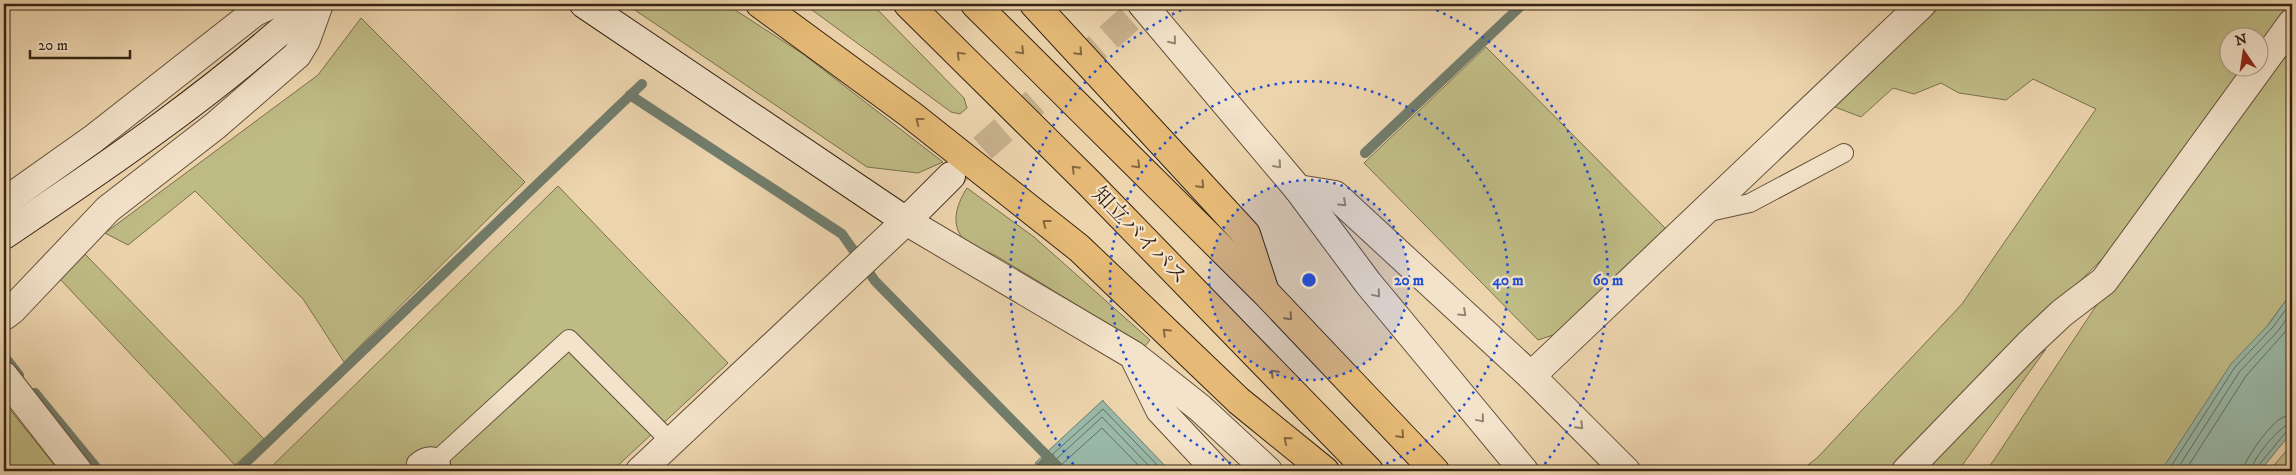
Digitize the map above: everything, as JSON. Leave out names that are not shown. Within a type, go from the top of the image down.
[{"type":"highway","points":[[760,4],[910,114],[1079,248],[1239,401],[1325,471]]},
{"type":"highway","name":"知立バイパス","points":[[908,4],[1089,183],[1369,471]]},
{"type":"highway","points":[[975,4],[1266,293],[1435,471]]},
{"type":"highway","points":[[1034,4],[1246,234],[1266,293]]},
{"type":"street","points":[[4,202],[93,139],[255,12],[272,4]]},
{"type":"street","points":[[4,235],[84,182],[180,111],[276,36],[311,4]]},
{"type":"street","points":[[4,316],[12,310],[108,209],[215,126],[297,55],[306,40],[319,4]]},
{"type":"street","points":[[584,4],[906,221],[1133,356],[1200,408],[1268,471]]},
{"type":"street","points":[[1144,4],[1298,189],[1368,283],[1524,471]]},
{"type":"street","points":[[1530,376],[1704,213],[1922,4]]},
{"type":"street","points":[[1906,471],[2030,343],[2062,313],[2104,281],[2292,23]]},
{"type":"street","points":[[640,471],[883,244],[951,176]]},
{"type":"street","points":[[1298,189],[1335,195],[1530,376],[1626,471]]},
{"type":"street","points":[[1133,356],[1160,410],[1217,471]]},
{"type":"street","points":[[4,376],[78,471]]},
{"type":"lane","points":[[1704,213],[1750,203],[1844,153]]},
{"type":"lane","points":[[415,471],[416,463],[422,457],[430,455],[440,465],[569,339],[671,442]]},
{"type":"shaded area","points":[[626,4],[726,4],[803,54],[943,162],[918,173],[867,167]]},
{"type":"shaded area","points":[[804,4],[872,4],[964,98],[967,108],[960,114],[951,112]]},
{"type":"shaded area","points":[[1943,4],[2292,4],[2292,7],[2268,41],[2268,28],[2218,28],[2218,78],[2242,78],[2138,223],[1891,471],[1800,471],[1817,458],[1962,304],[2096,109],[2033,79],[2006,100],[1959,93],[1941,83],[1914,94],[1893,88],[1861,117],[1835,107]]},
{"type":"shaded area","points":[[361,18],[525,182],[344,362],[303,299],[195,191],[128,245],[105,233],[318,75]]},
{"type":"shaded area","points":[[2292,43],[2292,292],[2161,471],[1985,471],[2096,306],[2266,78],[2268,78],[2268,75]]},
{"type":"shaded area","points":[[1486,47],[1666,229],[1556,334],[1538,340],[1364,163]]},
{"type":"shaded area","points":[[558,186],[728,363],[612,471],[267,471]]},
{"type":"shaded area","points":[[967,188],[1034,237],[1150,340],[1144,347],[1035,279],[965,240],[958,231],[956,219],[958,206]]},
{"type":"shaded area","points":[[84,253],[264,439],[235,465],[59,278]]},
{"type":"shaded area","points":[[2046,349],[1958,471],[1920,471],[2001,385]]},
{"type":"shaded area","points":[[4,402],[59,471],[4,470]]},
{"type":"shaded area","points":[[2292,444],[2292,471],[2269,471]]},
{"type":"water","points":[[2292,292],[2292,432],[2260,471],[2161,471],[2231,364],[2269,324]]},
{"type":"water","points":[[1103,400],[1170,471],[1043,471],[1035,463]]},
{"type":"waterway","points":[[1365,153],[1523,4]]},
{"type":"waterway","points":[[237,471],[642,84]]},
{"type":"waterway","points":[[630,95],[842,234],[875,281],[1062,471]]},
{"type":"waterway","points":[[4,356],[19,375]]},
{"type":"waterway","points":[[35,393],[99,471]]},
{"type":"waterway","points":[[1036,471],[1050,458]]},
{"type":"tunnel","points":[[951,176],[1144,6]]}]
